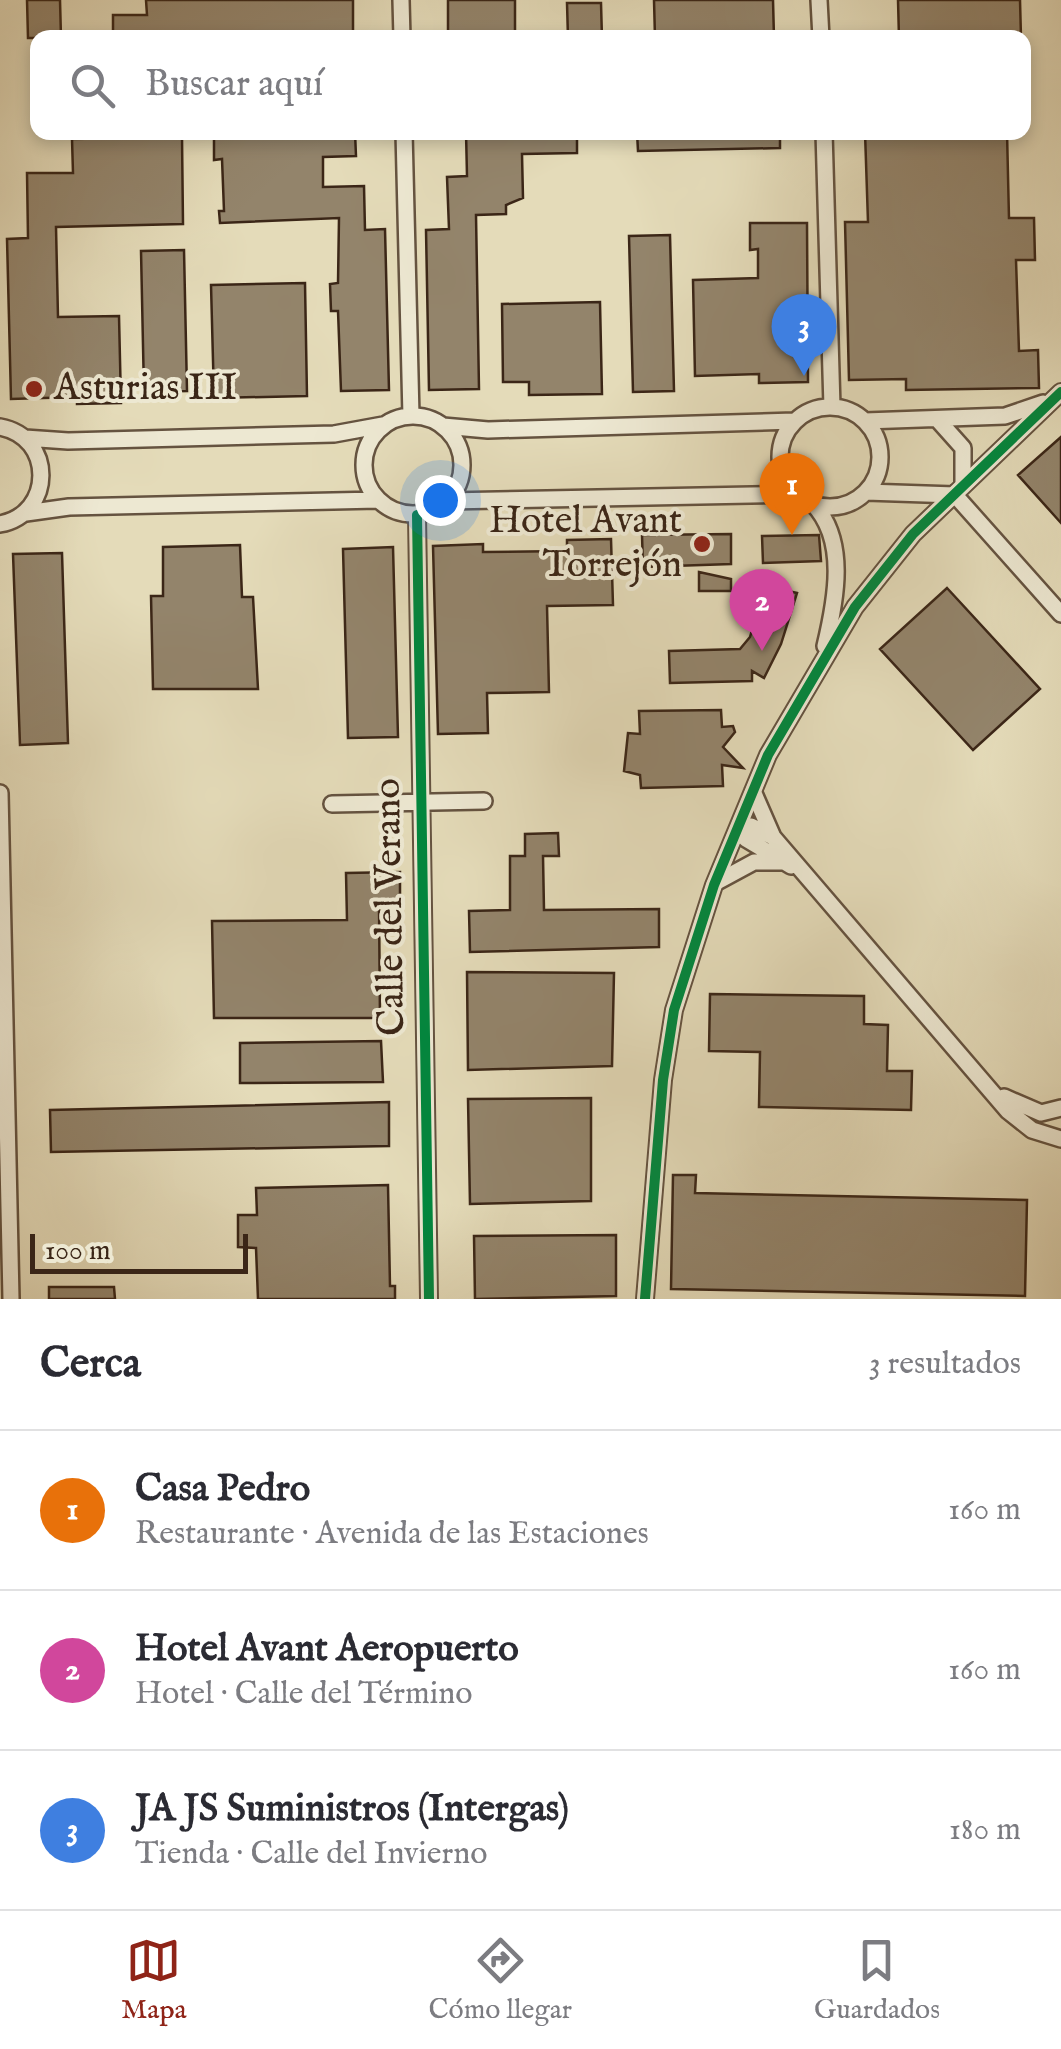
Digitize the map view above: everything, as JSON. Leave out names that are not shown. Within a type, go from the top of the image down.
[{"type":"street","points":[[401,0],[402,30]]},
{"type":"street","points":[[819,0],[821,30]]},
{"type":"street","points":[[404,140],[411,416]]},
{"type":"street","points":[[824,140],[832,406]]},
{"type":"street","points":[[822,656],[836,602],[834,544],[828,518],[797,494],[783,475],[780,458],[784,436],[794,422],[814,409],[832,406],[865,421],[1005,416],[1058,395]]},
{"type":"street","points":[[646,1299],[667,1049],[686,961],[753,792],[822,656],[855,607],[914,534],[1058,395]]},
{"type":"street","points":[[0,427],[25,438],[68,441],[334,434],[383,426],[411,416],[443,426],[488,430],[794,422]]},
{"type":"street","points":[[938,420],[962,448],[959,490],[1061,614]]},
{"type":"street","points":[[865,421],[877,438],[880,455],[877,476],[866,492]]},
{"type":"street","points":[[383,426],[371,438],[363,463],[366,480],[378,500],[392,510],[417,515],[448,501],[797,494]]},
{"type":"street","points":[[443,426],[456,441],[463,467],[459,484],[448,501]]},
{"type":"street","points":[[25,438],[38,456],[42,473],[37,499],[26,513]]},
{"type":"street","points":[[812,503],[833,506],[866,492],[959,490]]},
{"type":"street","points":[[0,524],[26,513],[69,507],[378,500]]},
{"type":"street","name":"Calle del Verano","points":[[417,515],[418,801],[428,1299]]},
{"type":"street","points":[[753,792],[772,837],[1018,1121],[1061,1139]]},
{"type":"street","points":[[0,794],[11,1299]]},
{"type":"street","name":"Calle del Verano","points":[[332,804],[484,801]]},
{"type":"street","points":[[738,828],[751,826],[772,837]]},
{"type":"street","points":[[738,828],[746,839],[802,874]]},
{"type":"street","points":[[714,884],[741,866],[771,859],[784,862]]},
{"type":"street","points":[[993,1089],[1041,1114],[1061,1108]]},
{"type":"building","points":[[27,0],[60,0],[61,30],[30,30],[28,38]]},
{"type":"building","points":[[146,0],[353,0],[353,30],[113,30],[113,15],[147,15]]},
{"type":"building","points":[[448,0],[515,0],[515,30],[448,30]]},
{"type":"building","points":[[654,0],[773,0],[774,30],[655,30]]},
{"type":"building","points":[[898,0],[1020,0],[1021,30],[899,30]]},
{"type":"building","points":[[567,3],[601,3],[602,30],[568,30]]},
{"type":"building","points":[[72,140],[182,140],[183,224],[56,227],[58,317],[119,316],[121,403],[77,404],[77,397],[11,399],[7,239],[28,238],[27,173],[73,173]]},
{"type":"building","points":[[214,140],[355,140],[356,156],[323,157],[323,187],[364,186],[365,230],[385,229],[389,390],[341,391],[338,311],[331,311],[330,284],[338,283],[339,218],[220,223],[219,211],[224,211],[222,159],[214,160]]},
{"type":"building","points":[[466,140],[577,140],[577,153],[522,154],[523,198],[506,205],[506,214],[476,215],[479,389],[429,390],[426,230],[449,229],[447,177],[467,176]]},
{"type":"building","points":[[637,140],[780,140],[780,148],[638,151]]},
{"type":"building","points":[[865,140],[1007,140],[1009,218],[1034,218],[1035,260],[1016,260],[1019,351],[1038,350],[1039,388],[906,390],[906,379],[849,380],[845,222],[868,222]]},
{"type":"building","points":[[750,223],[807,223],[808,382],[759,383],[759,374],[695,376],[693,280],[758,278],[758,249],[750,250]]},
{"type":"building","points":[[670,235],[674,391],[633,392],[629,236]]},
{"type":"building","points":[[184,250],[187,391],[144,392],[141,251]]},
{"type":"building","points":[[305,283],[307,396],[214,398],[211,285]]},
{"type":"building","points":[[600,302],[602,394],[529,395],[529,382],[503,382],[502,304]]},
{"type":"building","points":[[1061,437],[1061,523],[1018,475]]},
{"type":"building","points":[[731,534],[731,564],[643,567],[642,535]]},
{"type":"building","points":[[819,535],[821,561],[763,563],[762,536]]},
{"type":"building","points":[[611,539],[613,605],[547,606],[549,692],[487,693],[488,733],[438,734],[433,546],[483,544],[483,552],[567,551],[567,540]]},
{"type":"building","points":[[240,545],[242,597],[253,597],[258,689],[153,689],[151,596],[163,596],[163,547]]},
{"type":"building","points":[[393,547],[398,737],[348,738],[343,549]]},
{"type":"building","points":[[62,553],[68,743],[20,745],[13,554]]},
{"type":"building","points":[[699,572],[731,579],[731,591],[699,591]]},
{"type":"building","points":[[765,586],[797,593],[781,644],[764,678],[752,671],[752,681],[670,683],[669,651],[740,649],[750,637]]},
{"type":"building","points":[[947,588],[1040,689],[973,750],[880,649]]},
{"type":"building","points":[[721,710],[722,727],[733,726],[735,732],[723,747],[743,768],[722,765],[723,786],[641,788],[640,775],[624,771],[628,733],[640,734],[639,711]]},
{"type":"building","points":[[558,833],[559,856],[543,856],[544,910],[659,909],[659,947],[470,952],[469,911],[510,910],[510,856],[525,856],[525,834]]},
{"type":"building","points":[[400,872],[400,903],[379,903],[380,1018],[214,1018],[212,921],[347,920],[346,873]]},
{"type":"building","points":[[467,972],[614,973],[612,1066],[468,1070]]},
{"type":"building","points":[[710,994],[864,996],[864,1024],[888,1025],[887,1071],[912,1071],[911,1110],[759,1107],[760,1052],[709,1051]]},
{"type":"building","points":[[381,1041],[383,1082],[240,1083],[240,1043]]},
{"type":"building","points":[[591,1098],[591,1201],[470,1204],[468,1099]]},
{"type":"building","points":[[389,1102],[389,1146],[51,1152],[50,1110]]},
{"type":"building","points":[[673,1175],[696,1175],[695,1193],[1027,1200],[1025,1296],[671,1289]]},
{"type":"building","points":[[388,1185],[390,1286],[395,1286],[395,1299],[258,1299],[256,1248],[238,1247],[238,1215],[257,1215],[256,1188]]},
{"type":"building","points":[[616,1235],[616,1296],[475,1299],[474,1236]]},
{"type":"building","points":[[49,1287],[114,1287],[115,1299],[49,1299]]},
{"type":"cycle path","points":[[645,1299],[663,1080],[674,1010],[714,885],[768,755],[855,607],[913,534],[1061,392]]},
{"type":"cycle path","points":[[417,515],[429,1299]]},
{"type":"place","name":"JA JS Suministros (Intergas)","points":[[804,376]]},
{"type":"place","name":"Asturias III","points":[[34,389]]},
{"type":"place","name":"Casa Pedro","points":[[792,535]]},
{"type":"place","name":"Hotel Avant Torrejón","points":[[702,544]]},
{"type":"place","name":"Hotel Avant Aeropuerto","points":[[762,651]]}]
